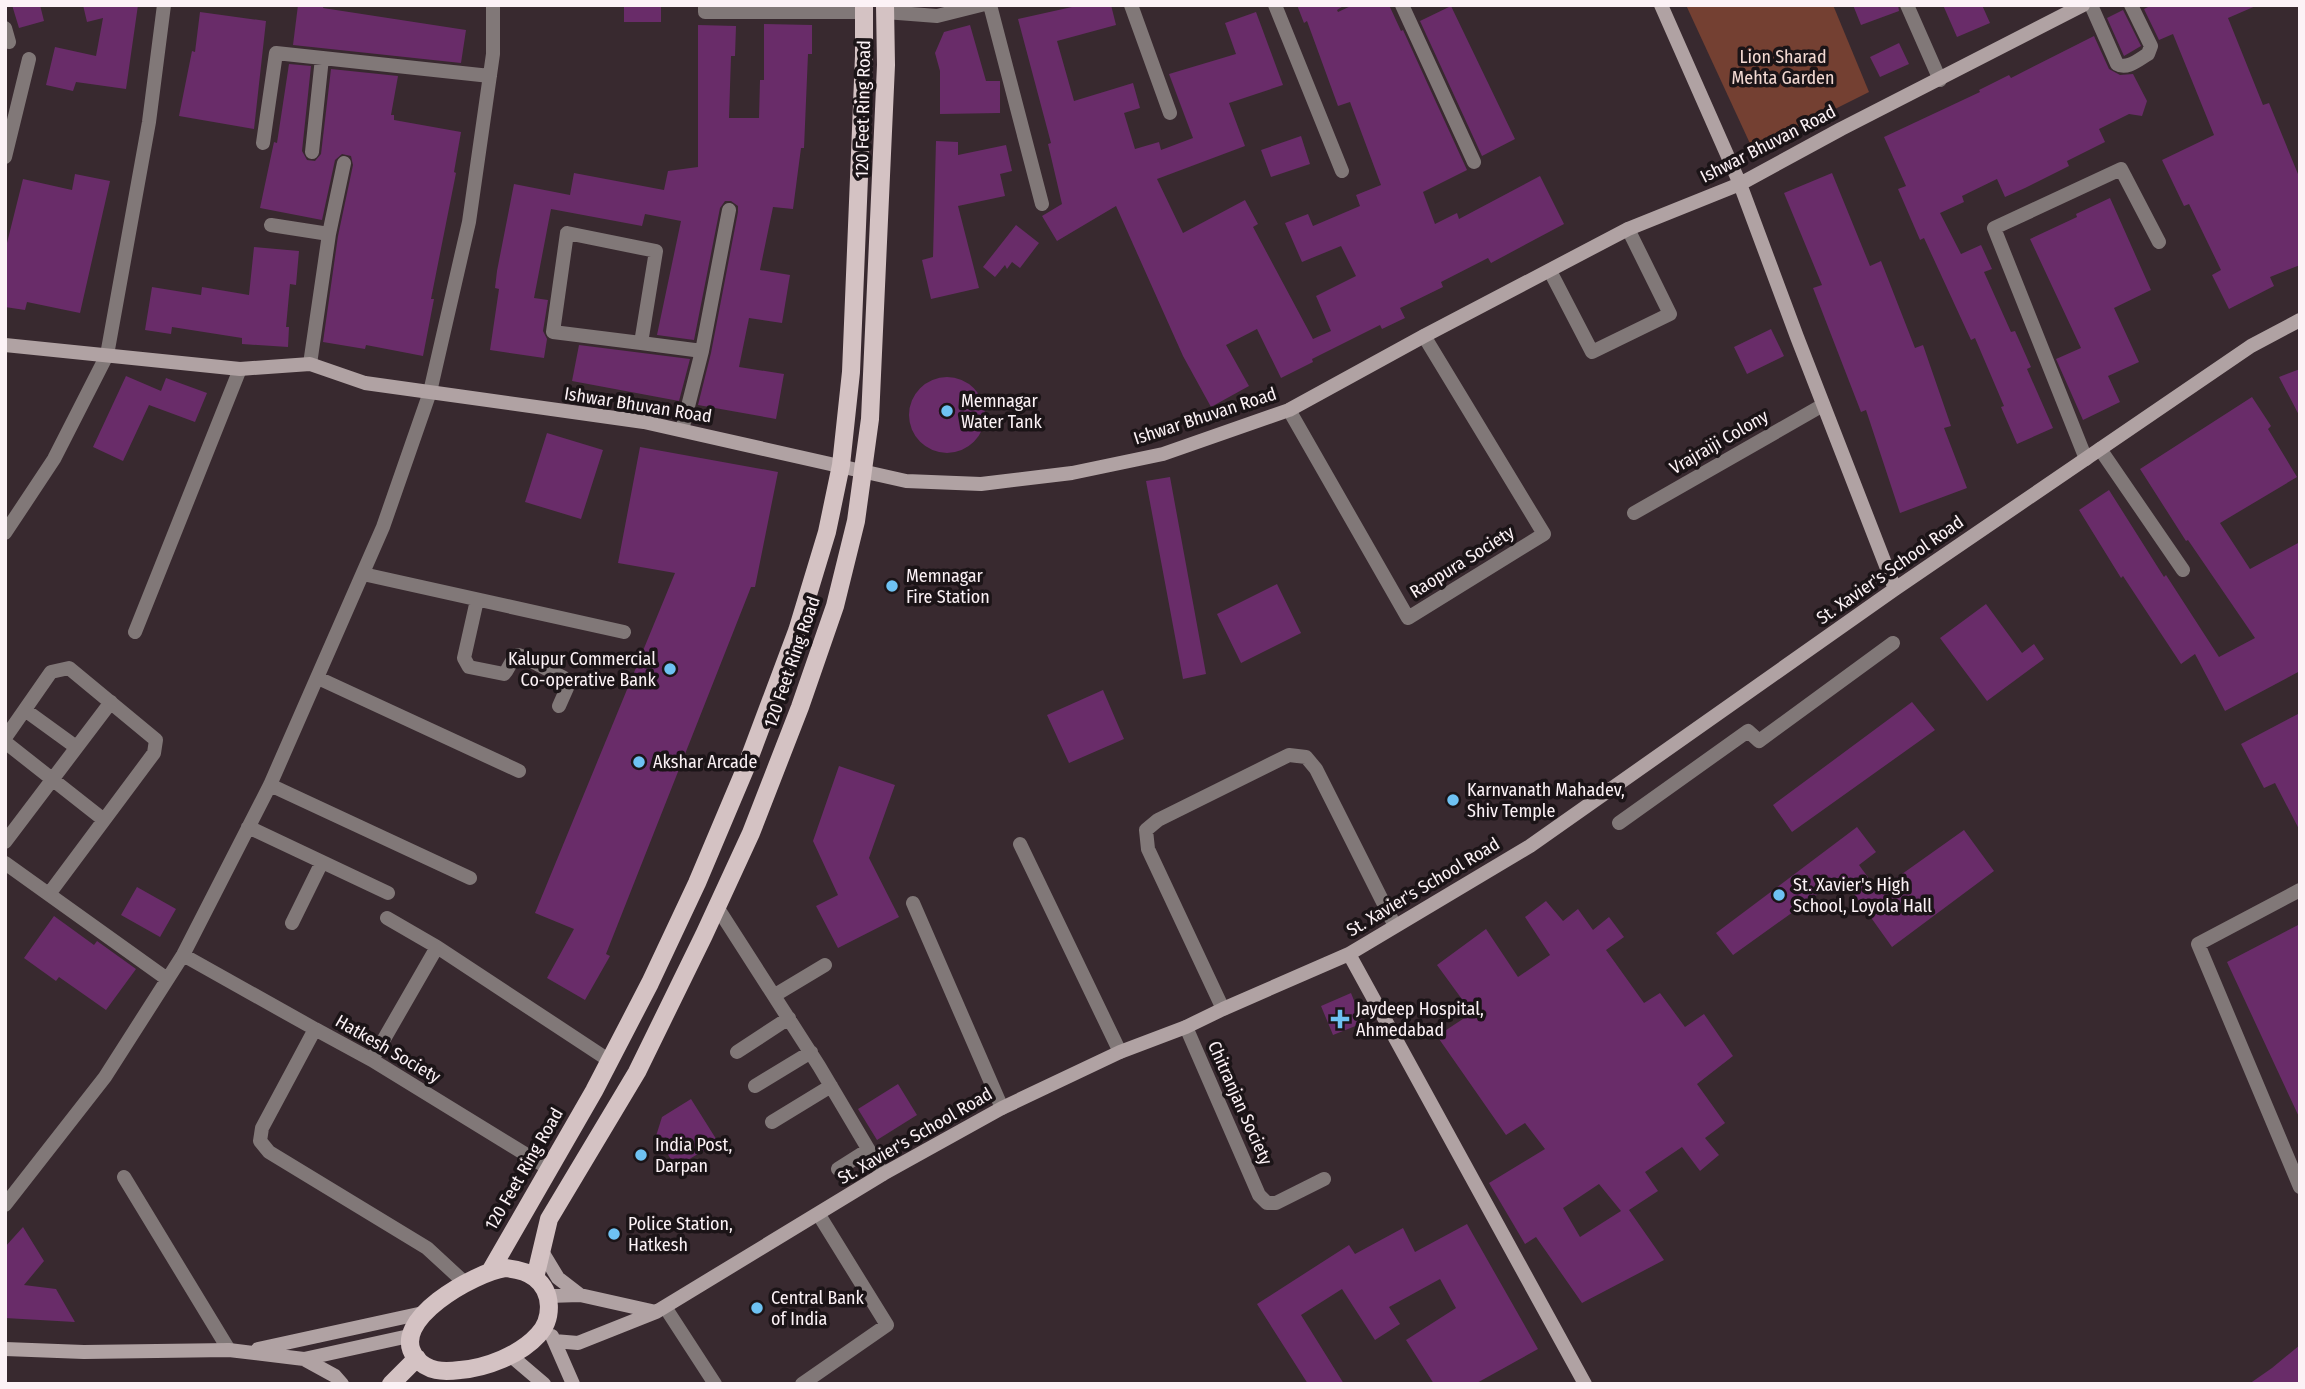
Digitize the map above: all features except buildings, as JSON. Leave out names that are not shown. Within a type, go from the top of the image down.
[{"type":"main road","name":"120 Feet Ring Road","points":[[535,1278],[549,1219],[637,1072],[751,832],[831,619],[856,521],[870,419],[886,65],[885,8]]},
{"type":"main road","name":"120 Feet Ring Road","points":[[491,1270],[610,1061],[696,883],[746,766],[797,631],[827,532],[841,466],[852,345],[864,9]]},
{"type":"main road","points":[[519,1269],[535,1278],[548,1296],[547,1322],[538,1335],[509,1355],[438,1378],[417,1359],[409,1347],[409,1336],[412,1326],[423,1314],[465,1283],[491,1270],[519,1269]]},
{"type":"main road","points":[[391,1384],[417,1359]]},
{"type":"street","points":[[5,533],[54,459],[107,355],[149,122],[164,5]]},
{"type":"street","points":[[5,1205],[105,1077],[183,955],[270,785],[383,527],[430,392],[469,222],[493,54],[494,5]]},
{"type":"street","points":[[705,5],[705,12],[864,9]]},
{"type":"street","points":[[885,8],[937,16],[981,5]]},
{"type":"street","points":[[990,5],[1042,204]]},
{"type":"street","points":[[1131,5],[1170,113]]},
{"type":"street","points":[[1275,5],[1342,171]]},
{"type":"street","points":[[1402,5],[1474,162]]},
{"type":"street","points":[[1661,5],[1740,184],[1895,589]]},
{"type":"street","points":[[1907,5],[1940,80]]},
{"type":"street","name":"Ishwar Bhuvan Road","points":[[5,345],[240,369],[310,364],[365,383],[644,422],[906,481],[981,484],[1072,473],[1163,454],[1289,410],[1628,229],[1740,184],[2083,5]]},
{"type":"street","points":[[2091,5],[2117,64],[2121,67],[2148,54],[2151,46],[2131,5]]},
{"type":"street","points":[[263,143],[276,53],[490,76]]},
{"type":"street","points":[[312,152],[323,58]]},
{"type":"street","points":[[5,157],[29,59]]},
{"type":"street","points":[[310,364],[329,234],[344,163]]},
{"type":"street","points":[[2086,459],[1994,228],[2121,169],[2159,242]]},
{"type":"street","points":[[682,430],[702,351],[729,210]]},
{"type":"street","points":[[271,225],[329,234]]},
{"type":"street","points":[[1550,271],[1592,352],[1670,314],[1628,229]]},
{"type":"street","points":[[641,343],[656,251],[567,233],[553,332],[702,351]]},
{"type":"street","name":"St. Xavier's School Road","points":[[554,1341],[578,1343],[661,1309],[883,1174],[1002,1108],[1120,1052],[1186,1027],[1349,954],[1530,846],[1895,589],[2251,346],[2300,320]]},
{"type":"street","name":"Raopura Society","points":[[1289,410],[1408,618],[1544,534],[1424,336]]},
{"type":"street","points":[[135,632],[240,369]]},
{"type":"street","name":"Vrajraiji Colony","points":[[1634,513],[1823,405]]},
{"type":"street","points":[[2100,449],[2183,570]]},
{"type":"street","points":[[363,574],[624,632]]},
{"type":"street","points":[[477,600],[464,658],[468,667],[504,674],[512,659],[518,655],[524,657],[564,677],[567,688],[559,706]]},
{"type":"street","points":[[1619,823],[1748,731],[1759,741],[1893,643]]},
{"type":"street","points":[[49,894],[154,753],[156,740],[69,668],[51,672],[5,740],[104,820]]},
{"type":"street","points":[[318,678],[519,771]]},
{"type":"street","points":[[5,842],[111,702]]},
{"type":"street","points":[[25,710],[76,747]]},
{"type":"street","points":[[1223,1009],[1148,849],[1146,830],[1158,820],[1289,755],[1306,757],[1315,769],[1395,926]]},
{"type":"street","points":[[270,785],[470,878]]},
{"type":"street","points":[[248,827],[388,893]]},
{"type":"street","points":[[1020,844],[1120,1052]]},
{"type":"street","points":[[292,923],[322,862]]},
{"type":"street","points":[[5,863],[167,979]]},
{"type":"street","points":[[2300,890],[2198,944],[2300,1187]]},
{"type":"street","points":[[913,903],[1002,1108]]},
{"type":"street","points":[[717,907],[811,1052],[883,1174]]},
{"type":"street","points":[[387,918],[437,947],[610,1061]]},
{"type":"street","points":[[372,1060],[437,947]]},
{"type":"street","points":[[1349,954],[1582,1382]]},
{"type":"street","points":[[183,955],[315,1029]]},
{"type":"street","points":[[775,995],[825,965]]},
{"type":"street","points":[[737,1052],[789,1018]]},
{"type":"street","name":"Chitranjan Society","points":[[1186,1027],[1259,1195],[1267,1203],[1276,1203],[1324,1179]]},
{"type":"street","name":"Hatkesh Society","points":[[465,1283],[427,1248],[269,1152],[260,1141],[262,1128],[315,1029],[372,1060],[548,1168]]},
{"type":"street","points":[[755,1086],[811,1052]]},
{"type":"street","points":[[772,1122],[831,1086]]},
{"type":"street","points":[[838,1169],[868,1150]]},
{"type":"street","points":[[124,1177],[229,1350]]},
{"type":"street","points":[[802,1384],[887,1325],[819,1214]]},
{"type":"street","points":[[541,1250],[558,1279],[580,1295]]},
{"type":"street","points":[[548,1296],[580,1295],[661,1309],[715,1384]]},
{"type":"street","points":[[246,1352],[423,1314]]},
{"type":"street","points":[[547,1322],[573,1384]]},
{"type":"street","points":[[5,1349],[84,1353],[229,1350],[304,1359],[409,1336]]},
{"type":"street","points":[[509,1355],[544,1384]]},
{"type":"street","points":[[304,1359],[335,1376],[342,1384]]},
{"type":"green space","name":"Lion Sharad Mehta Garden","points":[[1686,5],[1833,5],[1869,92],[1753,150]]},
{"type":"place","name":"Memnagar Water Tank","points":[[947,411]]},
{"type":"place","name":"Memnagar Fire Station","points":[[892,586]]},
{"type":"place","name":"Kalupur Commercial Co-operative Bank","points":[[670,669]]},
{"type":"place","name":"Akshar Arcade","points":[[639,762]]},
{"type":"place","name":"Karnvanath Mahadev, Shiv Temple","points":[[1453,800]]},
{"type":"place","name":"St. Xavier's High School, Loyola Hall","points":[[1779,895]]},
{"type":"place","name":"Jaydeep Hospital, Ahmedabad","points":[[1340,1019]]},
{"type":"place","name":"India Post, Darpan","points":[[641,1155]]},
{"type":"place","name":"Police Station, Hatkesh","points":[[614,1234]]},
{"type":"place","name":"Central Bank of India","points":[[757,1308]]}]
